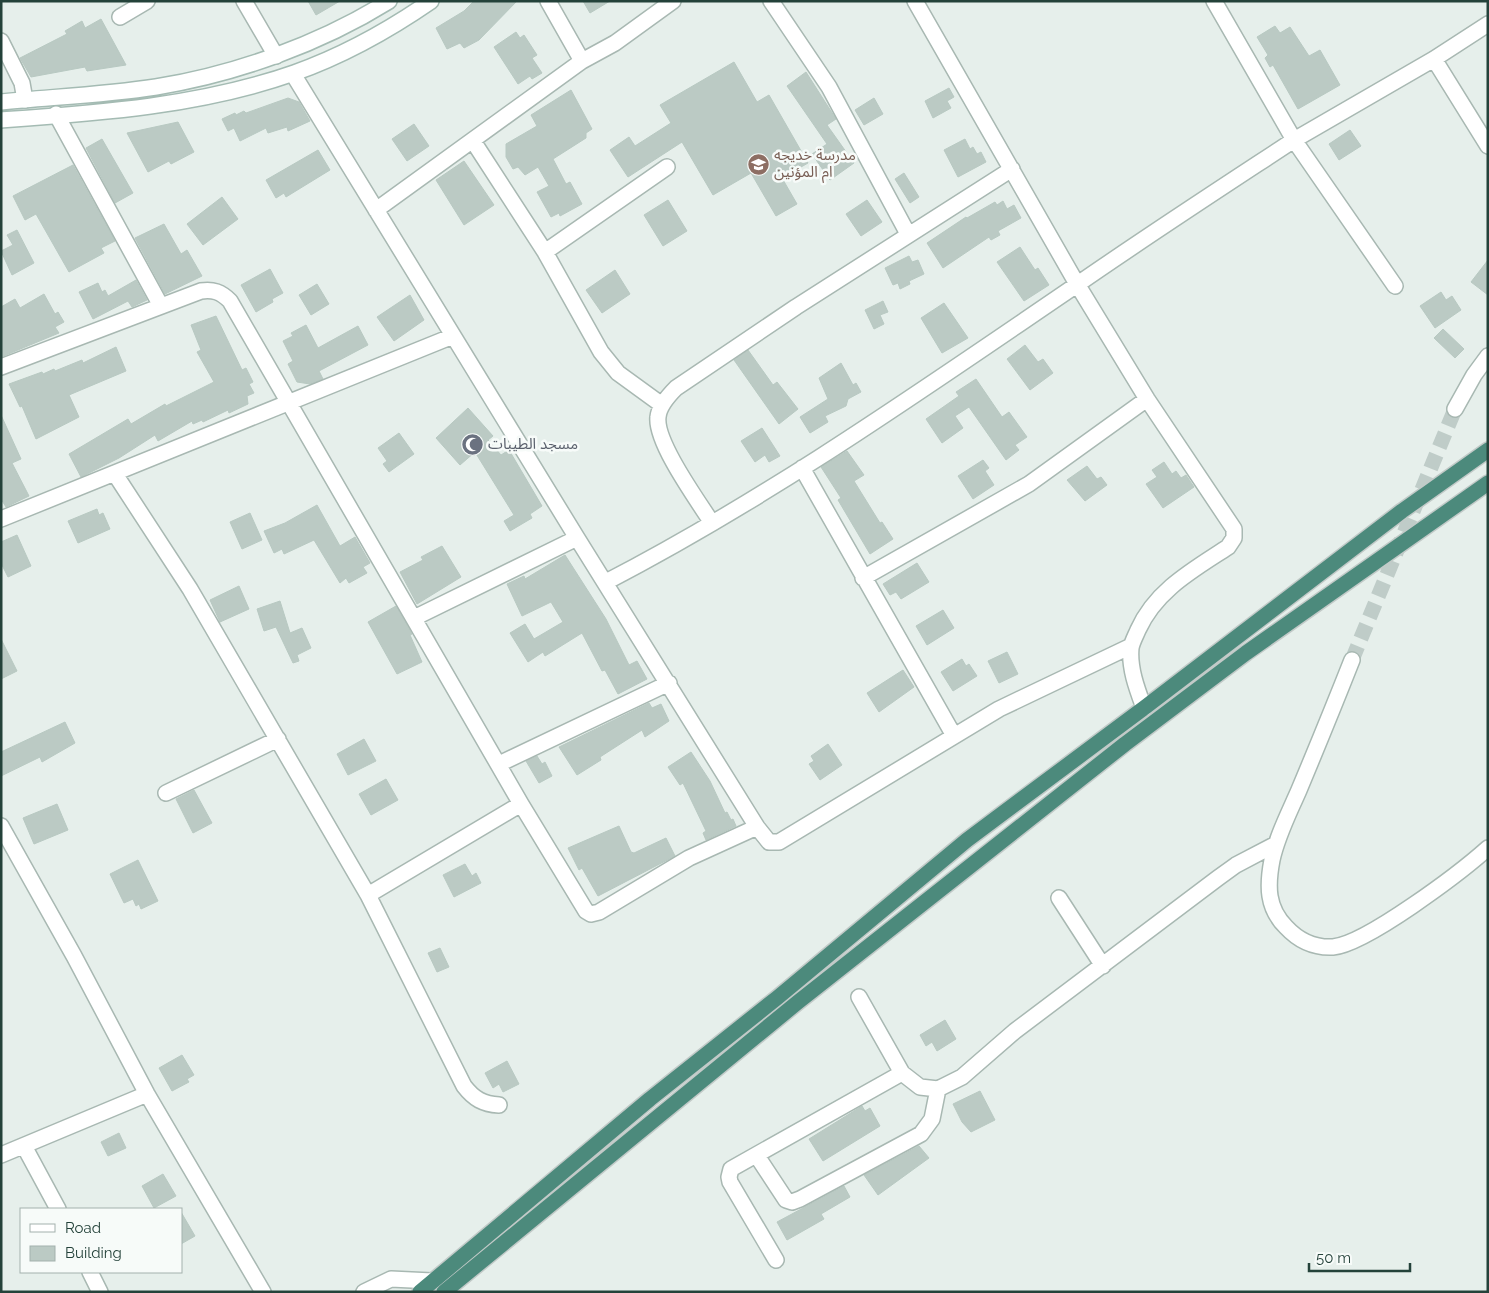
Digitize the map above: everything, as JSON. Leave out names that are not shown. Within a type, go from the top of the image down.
[{"type":"highway","points":[[420,1292],[650,1099],[777,998],[967,840],[1144,708],[1394,517],[1488,450]]},
{"type":"highway","points":[[444,1292],[798,1002],[1125,744],[1254,648],[1488,483]]},
{"type":"street","points":[[120,17],[147,1]]},
{"type":"street","points":[[244,1],[276,56]]},
{"type":"street","points":[[1,102],[156,87],[276,56],[328,34],[389,1]]},
{"type":"street","points":[[1,120],[172,103],[293,74],[367,41],[431,1]]},
{"type":"street","points":[[548,1],[582,61]]},
{"type":"street","points":[[376,210],[582,61],[615,43],[673,1]]},
{"type":"street","points":[[770,1],[829,87],[908,234]]},
{"type":"street","points":[[915,1],[1077,284],[1147,399],[1232,525],[1235,534],[1228,546],[1186,574],[1159,597],[1142,621],[1131,646],[1134,676],[1144,708]]},
{"type":"street","points":[[1214,1],[1294,140],[1395,286]]},
{"type":"street","points":[[606,582],[712,523],[802,468],[929,387],[1077,284],[1294,140],[1434,59],[1488,24]]},
{"type":"street","points":[[1,41],[18,75],[25,100]]},
{"type":"street","points":[[1434,59],[1488,146]]},
{"type":"street","points":[[293,74],[577,538],[757,827],[769,842],[779,842],[953,734],[999,709],[1131,646]]},
{"type":"street","points":[[56,114],[161,306]]},
{"type":"street","points":[[473,141],[545,252],[601,352],[618,373],[662,405]]},
{"type":"street","points":[[545,252],[667,167]]},
{"type":"street","points":[[712,523],[661,437],[658,416],[662,405],[676,388],[908,234],[1012,169]]},
{"type":"street","points":[[1,367],[201,291],[213,290],[224,295],[230,301],[521,804],[586,911],[591,914],[599,912],[690,858],[757,827]]},
{"type":"street","points":[[1,519],[454,336]]},
{"type":"street","points":[[1455,409],[1474,375],[1488,356]]},
{"type":"street","points":[[863,578],[1029,484],[1147,399]]},
{"type":"street","points":[[802,468],[953,734]]},
{"type":"street","points":[[115,474],[190,589],[368,895],[464,1086],[472,1097],[485,1104],[500,1105]]},
{"type":"street","points":[[414,618],[577,538]]},
{"type":"street","points":[[1352,660],[1276,844],[1269,884],[1270,904],[1277,918],[1296,938],[1314,945],[1332,947],[1354,942],[1374,930],[1488,848]]},
{"type":"street","points":[[499,764],[669,683]]},
{"type":"street","points":[[166,793],[278,739]]},
{"type":"street","points":[[368,895],[521,804]]},
{"type":"street","points":[[1,826],[74,956],[147,1094],[263,1292]]},
{"type":"street","points":[[859,997],[902,1073],[920,1087],[938,1089],[962,1076],[1015,1031],[1218,878],[1236,865],[1276,844]]},
{"type":"street","points":[[1059,898],[1103,966]]},
{"type":"street","points":[[776,1260],[729,1178],[731,1169],[902,1073]]},
{"type":"street","points":[[757,1156],[786,1200],[792,1202],[921,1134],[932,1119],[938,1089]]},
{"type":"street","points":[[1,1155],[147,1094]]},
{"type":"street","points":[[24,1146],[57,1208]]},
{"type":"street","points":[[90,1273],[100,1292]]},
{"type":"street","points":[[364,1292],[391,1279],[432,1281]]},
{"type":"building","points":[[308,1],[340,1],[316,15]]},
{"type":"building","points":[[474,1],[517,1],[479,40],[464,48],[460,43],[447,49],[436,28],[464,11]]},
{"type":"building","points":[[583,1],[610,1],[590,13]]},
{"type":"building","points":[[101,19],[126,65],[87,71],[85,67],[31,77],[20,58],[67,34],[65,31],[82,21],[85,28]]},
{"type":"building","points":[[1275,26],[1280,33],[1290,27],[1309,56],[1320,50],[1340,85],[1298,109],[1273,65],[1270,67],[1265,58],[1268,55],[1257,37]]},
{"type":"building","points":[[516,32],[520,38],[524,35],[537,55],[532,58],[542,73],[532,79],[530,76],[518,84],[494,47]]},
{"type":"building","points":[[734,62],[757,102],[769,95],[808,163],[782,178],[797,204],[776,216],[751,173],[713,195],[682,142],[628,177],[610,150],[629,137],[635,146],[671,123],[660,105]]},
{"type":"building","points":[[806,72],[836,119],[827,125],[854,163],[830,180],[812,154],[827,144],[787,86]]},
{"type":"building","points":[[949,88],[954,97],[947,101],[951,108],[933,118],[925,101]]},
{"type":"building","points":[[571,90],[592,129],[586,133],[586,138],[553,159],[566,184],[570,182],[582,204],[560,216],[559,213],[551,217],[537,192],[549,186],[538,167],[525,175],[518,167],[513,169],[506,157],[506,144],[537,126],[531,115]]},
{"type":"building","points":[[288,98],[299,102],[310,121],[288,131],[287,127],[268,133],[266,128],[240,141],[234,128],[228,131],[222,119],[235,113],[236,115],[244,111],[246,113]]},
{"type":"building","points":[[874,98],[883,114],[864,125],[855,110]]},
{"type":"building","points":[[178,122],[194,152],[171,164],[169,161],[148,172],[127,133]]},
{"type":"building","points":[[414,124],[429,146],[407,161],[392,139]]},
{"type":"building","points":[[1350,130],[1361,146],[1339,160],[1329,144]]},
{"type":"building","points":[[102,139],[133,193],[115,203],[86,148]]},
{"type":"building","points":[[965,139],[970,149],[973,147],[977,154],[981,152],[986,162],[958,177],[944,150]]},
{"type":"building","points":[[318,150],[330,170],[286,197],[284,193],[276,198],[266,180]]},
{"type":"building","points":[[464,161],[494,205],[464,225],[436,180]]},
{"type":"building","points":[[73,165],[115,241],[101,248],[104,253],[69,272],[36,214],[25,220],[13,196]]},
{"type":"building","points":[[904,173],[919,197],[910,203],[895,179]]},
{"type":"building","points":[[222,197],[238,219],[203,245],[187,224]]},
{"type":"building","points":[[668,200],[687,231],[663,246],[644,215]]},
{"type":"building","points":[[867,200],[882,222],[861,236],[846,214]]},
{"type":"building","points":[[1003,201],[1007,209],[1014,205],[1021,218],[998,231],[1000,235],[991,240],[989,237],[943,268],[927,243],[966,217],[995,202],[997,205]]},
{"type":"building","points":[[164,224],[181,254],[187,250],[202,276],[165,294],[135,238]]},
{"type":"building","points":[[17,230],[34,263],[12,275],[1,251],[13,245],[7,235]]},
{"type":"building","points":[[1020,247],[1035,270],[1038,268],[1049,285],[1024,301],[997,262]]},
{"type":"building","points":[[909,256],[912,262],[918,260],[924,274],[909,281],[910,284],[900,289],[898,283],[893,285],[885,268]]},
{"type":"building","points":[[1488,260],[1488,295],[1471,282]]},
{"type":"building","points":[[270,269],[283,293],[272,299],[273,302],[256,312],[241,285]]},
{"type":"building","points":[[615,270],[630,294],[602,313],[586,290]]},
{"type":"building","points":[[136,280],[147,300],[132,307],[128,301],[93,319],[79,292],[98,283],[102,292],[105,290],[108,296]]},
{"type":"building","points":[[317,284],[329,304],[311,315],[299,295]]},
{"type":"building","points":[[1441,292],[1446,300],[1452,296],[1461,310],[1435,328],[1420,306]]},
{"type":"building","points":[[44,294],[55,314],[58,312],[64,322],[55,327],[59,333],[1,357],[1,307],[15,299],[20,308]]},
{"type":"building","points":[[410,295],[424,320],[394,341],[377,317]]},
{"type":"building","points":[[883,301],[888,312],[880,315],[884,324],[874,329],[865,310]]},
{"type":"building","points":[[944,303],[968,338],[942,353],[921,318]]},
{"type":"building","points":[[216,316],[242,370],[246,368],[253,382],[249,384],[254,393],[247,396],[248,404],[229,413],[228,410],[203,422],[202,420],[193,424],[192,421],[158,441],[155,435],[119,458],[81,477],[69,454],[128,419],[131,424],[165,404],[166,406],[214,382],[197,352],[201,350],[191,325]]},
{"type":"building","points":[[306,325],[318,348],[358,326],[368,345],[319,371],[323,379],[310,384],[297,382],[288,364],[293,361],[283,341],[293,336],[291,333]]},
{"type":"building","points":[[1443,329],[1464,349],[1455,358],[1434,338]]},
{"type":"building","points":[[1025,345],[1038,362],[1043,359],[1053,373],[1030,390],[1007,359]]},
{"type":"building","points":[[116,347],[126,371],[69,395],[79,417],[36,439],[22,406],[20,407],[9,384],[42,372],[43,374],[54,369],[55,371],[82,360],[83,363]]},
{"type":"building","points":[[748,350],[773,385],[777,382],[798,409],[779,424],[734,360]]},
{"type":"building","points":[[841,363],[853,385],[856,383],[861,392],[848,399],[846,406],[825,416],[828,422],[810,433],[800,417],[828,399],[819,378]]},
{"type":"building","points":[[976,379],[1002,417],[1009,412],[1027,437],[1015,445],[1019,450],[1006,460],[969,407],[955,416],[963,428],[942,443],[926,419],[959,396],[956,392]]},
{"type":"building","points":[[468,408],[493,436],[488,440],[501,455],[509,450],[542,506],[530,514],[532,518],[510,531],[504,521],[514,515],[475,452],[460,465],[436,438]]},
{"type":"building","points":[[1,415],[21,459],[12,463],[29,496],[6,507],[1,499]]},
{"type":"building","points":[[762,428],[780,456],[769,462],[765,455],[755,462],[741,441]]},
{"type":"building","points":[[399,433],[414,454],[389,472],[383,464],[387,461],[378,448]]},
{"type":"building","points":[[847,451],[864,475],[854,481],[880,523],[882,522],[893,539],[870,554],[838,500],[841,498],[821,467]]},
{"type":"building","points":[[983,460],[989,468],[985,471],[994,485],[973,499],[958,476]]},
{"type":"building","points":[[1164,462],[1172,474],[1176,471],[1181,478],[1186,475],[1194,487],[1163,508],[1146,484],[1157,477],[1152,470]]},
{"type":"building","points":[[1087,466],[1097,479],[1101,477],[1107,485],[1085,501],[1067,480]]},
{"type":"building","points":[[317,505],[340,546],[355,537],[370,563],[363,567],[367,573],[349,583],[346,578],[340,583],[314,540],[284,554],[282,549],[274,553],[264,531],[285,523]]},
{"type":"building","points":[[97,509],[99,515],[103,513],[110,529],[78,543],[68,521]]},
{"type":"building","points":[[250,513],[262,540],[242,549],[230,522]]},
{"type":"building","points":[[17,535],[31,566],[8,577],[1,563],[1,542]]},
{"type":"building","points":[[442,546],[461,577],[417,604],[400,572],[423,560],[421,557]]},
{"type":"building","points":[[565,555],[606,619],[629,665],[637,661],[647,679],[618,694],[605,670],[602,671],[582,633],[545,656],[543,652],[528,662],[510,633],[525,624],[534,639],[563,622],[551,602],[522,616],[507,584],[524,576],[525,579]]},
{"type":"building","points":[[917,563],[929,582],[901,599],[896,592],[890,595],[883,584]]},
{"type":"building","points":[[239,586],[249,609],[220,622],[210,600]]},
{"type":"building","points":[[280,601],[290,633],[302,628],[311,648],[297,655],[299,661],[293,663],[276,627],[264,631],[257,609]]},
{"type":"building","points":[[396,606],[412,634],[410,635],[422,662],[397,674],[368,622]]},
{"type":"building","points":[[943,610],[954,628],[927,645],[916,626]]},
{"type":"building","points":[[1,639],[17,671],[1,679]]},
{"type":"building","points":[[1007,652],[1018,674],[999,683],[988,661]]},
{"type":"building","points":[[962,659],[966,666],[969,664],[977,676],[953,691],[941,672]]},
{"type":"building","points":[[903,670],[914,687],[879,712],[867,693]]},
{"type":"building","points":[[649,703],[652,708],[661,704],[669,721],[645,737],[642,730],[600,757],[601,760],[577,775],[559,747]]},
{"type":"building","points":[[65,722],[75,743],[42,762],[40,757],[1,776],[1,752]]},
{"type":"building","points":[[364,739],[376,761],[348,775],[337,754]]},
{"type":"building","points":[[828,744],[842,765],[820,780],[809,764],[814,761],[811,756]]},
{"type":"building","points":[[691,752],[710,781],[725,813],[727,812],[731,820],[733,819],[736,826],[706,840],[703,833],[706,831],[683,783],[680,785],[668,767]]},
{"type":"building","points":[[537,756],[542,764],[545,762],[552,776],[539,783],[526,761]]},
{"type":"building","points":[[386,779],[398,800],[371,815],[359,794]]},
{"type":"building","points":[[194,790],[212,823],[193,833],[176,799]]},
{"type":"building","points":[[57,804],[68,830],[34,844],[23,818]]},
{"type":"building","points":[[619,826],[631,852],[634,853],[666,838],[675,856],[598,896],[582,868],[579,870],[568,848]]},
{"type":"building","points":[[138,860],[158,901],[141,909],[139,904],[136,906],[133,899],[124,903],[110,874]]},
{"type":"building","points":[[465,864],[472,876],[476,873],[481,883],[454,897],[443,875]]},
{"type":"building","points":[[440,948],[449,967],[437,972],[428,953]]},
{"type":"building","points":[[945,1020],[956,1039],[937,1051],[932,1042],[926,1046],[920,1035]]},
{"type":"building","points":[[182,1055],[194,1075],[187,1079],[189,1082],[172,1091],[159,1068]]},
{"type":"building","points":[[507,1061],[519,1084],[503,1092],[499,1084],[493,1088],[485,1073]]},
{"type":"building","points":[[980,1091],[995,1120],[971,1132],[962,1122],[953,1104]]},
{"type":"building","points":[[862,1106],[865,1111],[870,1108],[880,1126],[823,1161],[809,1139]]},
{"type":"building","points":[[119,1133],[126,1148],[108,1156],[101,1142]]},
{"type":"building","points":[[919,1146],[929,1158],[878,1195],[864,1175]]},
{"type":"building","points":[[163,1174],[176,1196],[154,1208],[142,1186]]},
{"type":"building","points":[[844,1186],[850,1197],[821,1214],[824,1219],[787,1240],[777,1222]]},
{"type":"building","points":[[182,1214],[195,1236],[182,1243]]},
{"type":"tunnel","points":[[1352,660],[1455,409]]},
{"type":"place","name":"مدرسة خديجه ام المؤنين","points":[[758,164]]},
{"type":"place","name":"مسجد الطيبات","points":[[472,444]]}]
